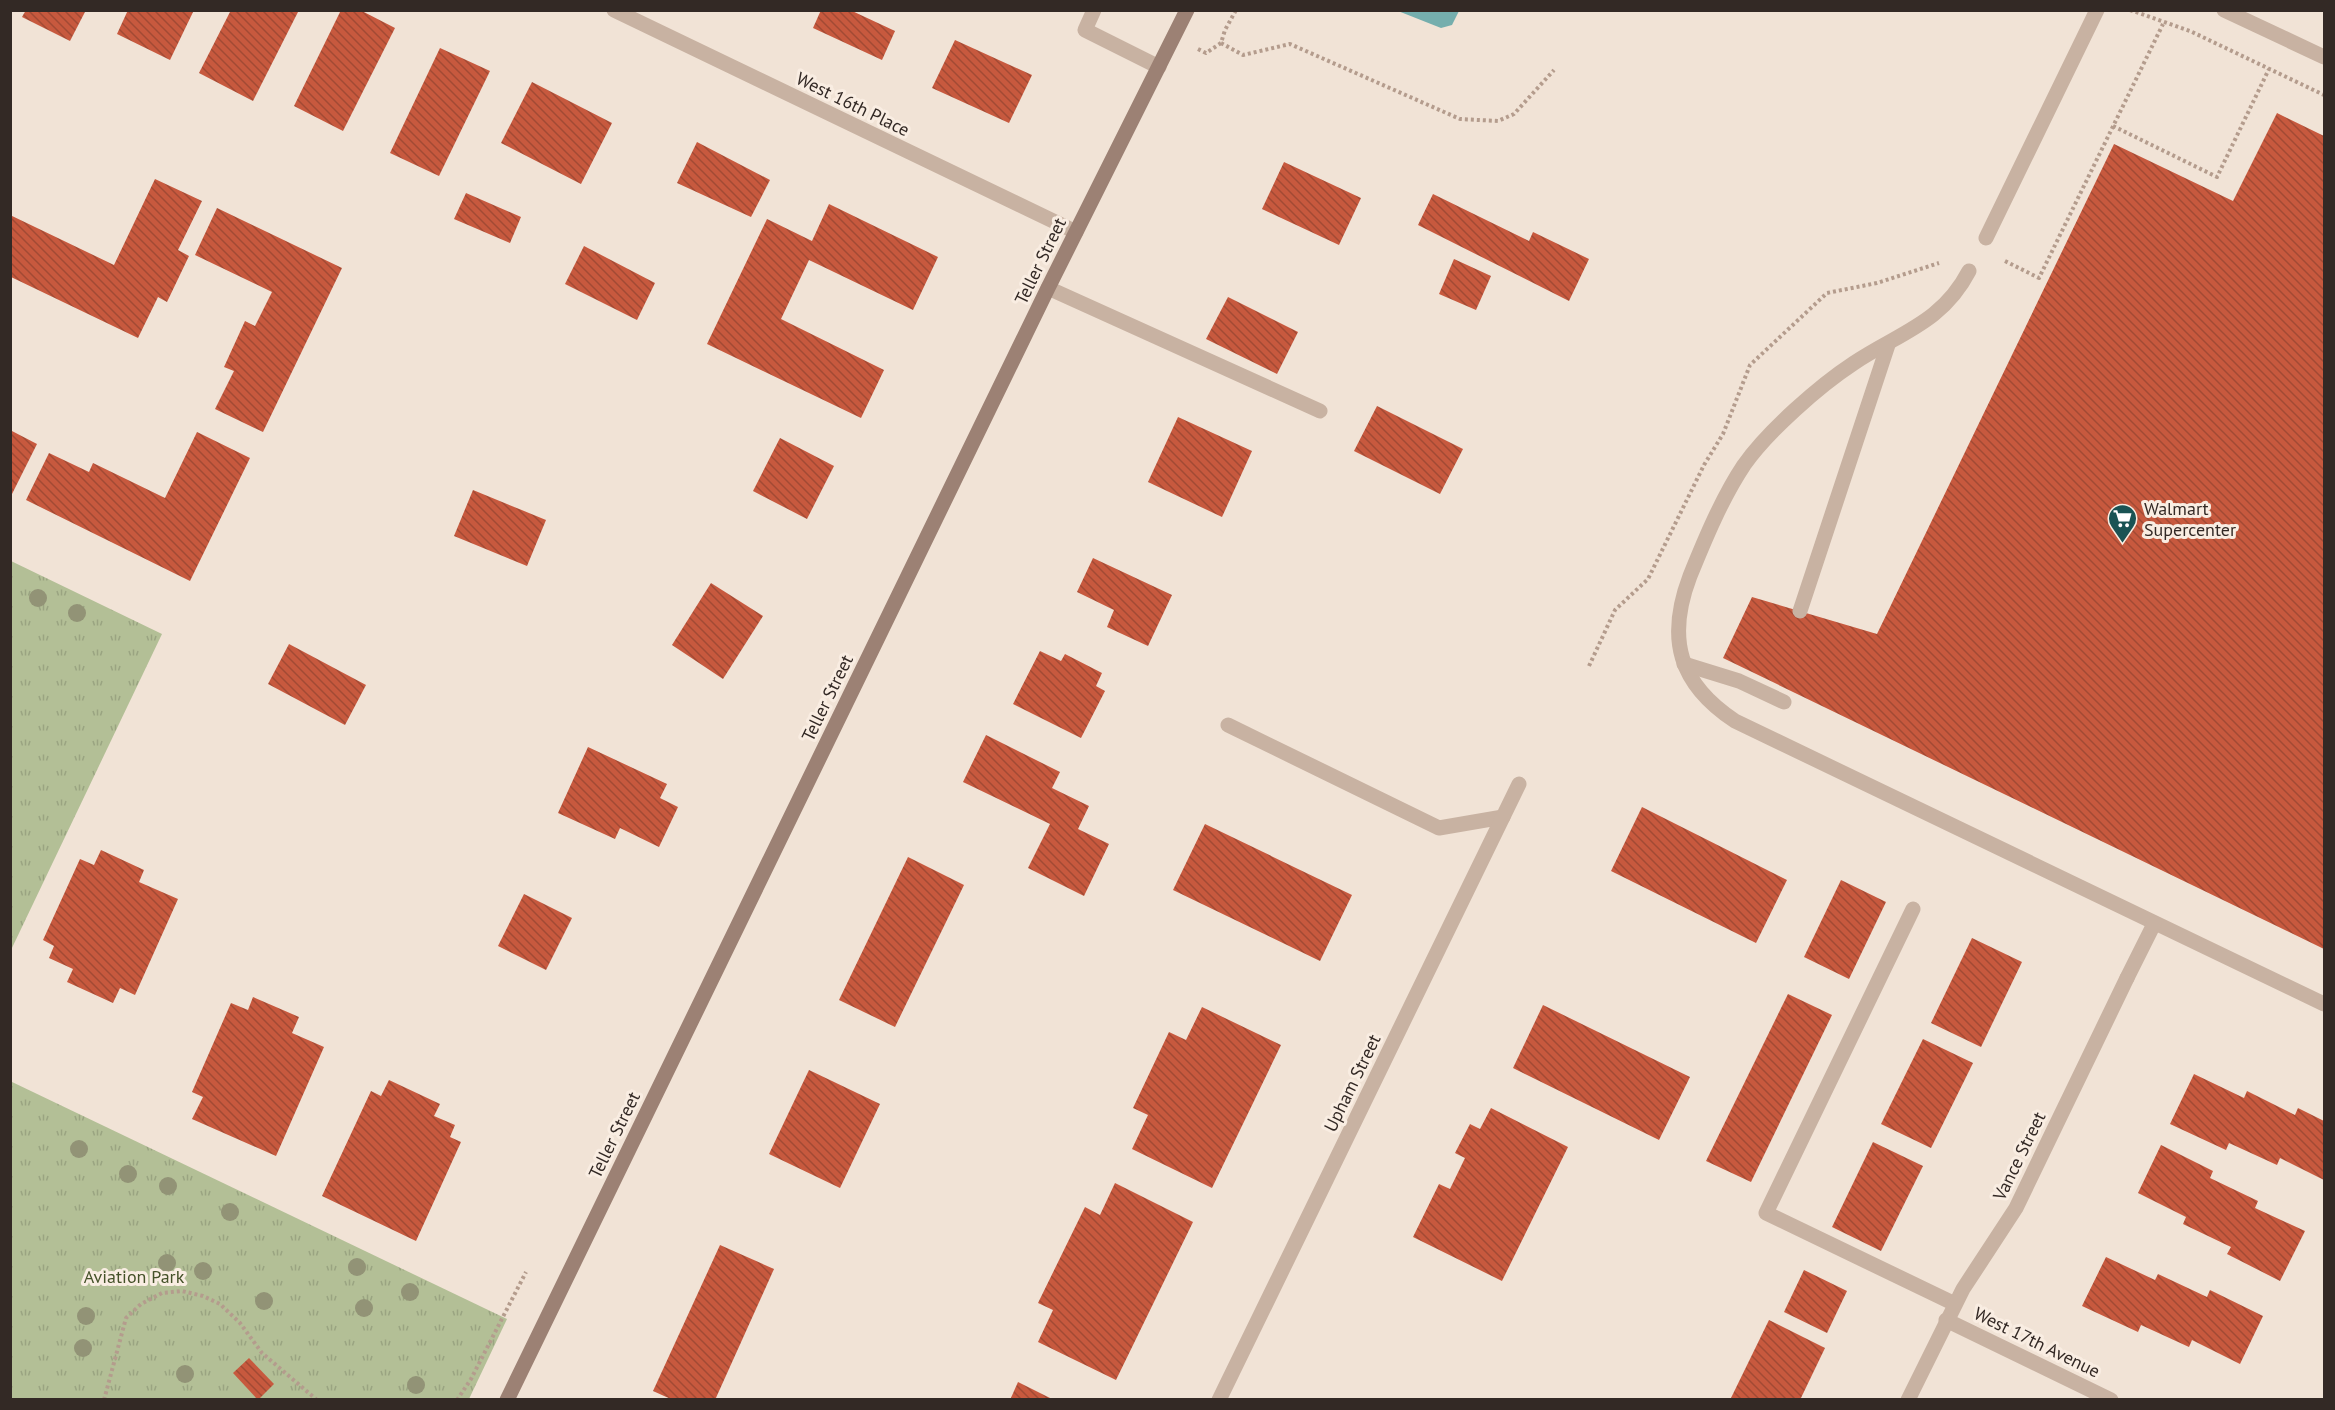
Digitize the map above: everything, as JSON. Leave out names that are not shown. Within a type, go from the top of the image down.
[{"type":"street","name":"West 16th Place","points":[[614,10],[1076,232]]},
{"type":"street","points":[[1094,10],[1085,30],[1159,67]]},
{"type":"street","points":[[1986,238],[2097,10]]},
{"type":"street","points":[[2224,10],[2325,57]]},
{"type":"street","name":"Teller Street","points":[[507,1400],[1048,288],[1186,12]]},
{"type":"street","points":[[1969,271],[1961,287],[1939,312],[1888,345],[1854,363],[1823,387],[1774,431],[1745,464],[1696,563],[1681,601],[1678,633],[1684,664],[1701,695],[1735,721],[2154,924],[2325,1004]]},
{"type":"street","points":[[1048,288],[1320,411]]},
{"type":"street","points":[[1800,611],[1888,345]]},
{"type":"street","points":[[1684,664],[1739,681],[1784,702]]},
{"type":"street","points":[[1228,725],[1439,828],[1503,817]]},
{"type":"street","name":"Upham Street","points":[[1219,1400],[1519,784]]},
{"type":"street","points":[[1913,909],[1766,1213],[1955,1304]]},
{"type":"street","name":"Vance Street","points":[[1908,1400],[1955,1304],[2016,1208],[2154,924]]},
{"type":"street","name":"West 17th Avenue","points":[[1946,1320],[2111,1400]]},
{"type":"path","points":[[1173,37],[1206,53],[1221,43],[1236,10]]},
{"type":"path","points":[[2130,10],[2190,32],[2325,95]]},
{"type":"path","points":[[2163,24],[2113,126],[2217,177],[2269,69]]},
{"type":"path","points":[[1221,43],[1243,55],[1290,44],[1461,119],[1498,121],[1514,114],[1554,70]]},
{"type":"path","points":[[457,1400],[471,1379],[526,1272]]},
{"type":"path","points":[[104,1400],[126,1318],[141,1304],[162,1293],[182,1291],[203,1296],[220,1304],[240,1323],[262,1353],[317,1400]]},
{"type":"green space","points":[[11,561],[162,634],[11,950]]},
{"type":"green space","name":"Aviation Park","points":[[10,1081],[507,1319],[469,1399],[11,1399]]},
{"type":"water","points":[[1398,11],[1459,11],[1452,25],[1441,28]]},
{"type":"building","points":[[26,10],[86,10],[70,41],[22,17]]},
{"type":"building","points":[[128,10],[194,10],[170,60],[117,34]]},
{"type":"building","points":[[231,10],[299,10],[253,101],[199,73]]},
{"type":"building","points":[[341,10],[360,10],[395,28],[343,131],[294,106]]},
{"type":"building","points":[[821,10],[850,10],[895,31],[882,60],[813,28]]},
{"type":"building","points":[[955,40],[1032,75],[1009,123],[932,88]]},
{"type":"building","points":[[440,48],[490,71],[439,176],[390,153]]},
{"type":"building","points":[[532,82],[612,123],[581,184],[501,143]]},
{"type":"building","name":"Walmart Supercenter","points":[[2277,113],[2324,136],[2324,949],[1723,658],[1752,597],[1877,634],[2114,144],[2233,201]]},
{"type":"building","points":[[697,142],[770,180],[751,217],[677,183]]},
{"type":"building","points":[[1284,162],[1361,198],[1339,245],[1262,209]]},
{"type":"building","points":[[155,179],[202,201],[178,250],[189,256],[167,302],[158,297],[138,338],[11,277],[10,215],[114,265]]},
{"type":"building","points":[[466,193],[521,217],[510,243],[454,219]]},
{"type":"building","points":[[1433,194],[1529,241],[1533,232],[1589,259],[1569,301],[1418,225]]},
{"type":"building","points":[[829,204],[938,257],[913,310],[809,260],[781,319],[884,370],[861,418],[707,344],[767,219],[812,241]]},
{"type":"building","points":[[217,208],[342,268],[263,432],[215,409],[234,371],[224,367],[245,321],[255,326],[272,292],[195,255]]},
{"type":"building","points":[[584,246],[655,283],[637,320],[565,284]]},
{"type":"building","points":[[1454,259],[1491,276],[1476,310],[1439,294]]},
{"type":"building","points":[[1228,297],[1298,332],[1277,374],[1206,339]]},
{"type":"building","points":[[1377,406],[1463,449],[1440,494],[1354,451]]},
{"type":"building","points":[[1178,417],[1252,451],[1222,517],[1148,482]]},
{"type":"building","points":[[10,430],[37,444],[12,494],[10,493]]},
{"type":"building","points":[[197,432],[250,458],[190,581],[26,500],[49,453],[89,472],[93,463],[165,498]]},
{"type":"building","points":[[780,438],[834,466],[807,519],[753,491]]},
{"type":"building","points":[[473,490],[546,520],[527,566],[454,536]]},
{"type":"building","points":[[1093,558],[1172,595],[1148,646],[1107,627],[1114,610],[1077,592]]},
{"type":"building","points":[[711,583],[763,616],[723,679],[672,645]]},
{"type":"building","points":[[289,644],[366,685],[345,725],[268,684]]},
{"type":"building","points":[[1040,651],[1061,661],[1065,654],[1102,673],[1096,686],[1105,691],[1081,738],[1013,704]]},
{"type":"building","points":[[986,735],[1060,772],[1052,788],[1089,806],[1078,829],[1109,844],[1084,896],[1028,868],[1050,824],[963,782]]},
{"type":"building","points":[[588,747],[667,784],[660,798],[678,807],[659,847],[620,828],[615,839],[558,813]]},
{"type":"building","points":[[1642,807],[1787,880],[1756,943],[1611,871]]},
{"type":"building","points":[[1205,824],[1352,895],[1320,961],[1173,890]]},
{"type":"building","points":[[101,850],[144,870],[139,882],[178,899],[135,995],[120,988],[113,1003],[67,982],[73,969],[49,958],[54,946],[43,940],[80,859],[94,865]]},
{"type":"building","points":[[908,857],[964,885],[895,1027],[839,1000]]},
{"type":"building","points":[[1841,880],[1886,902],[1849,979],[1804,957]]},
{"type":"building","points":[[524,894],[572,918],[546,970],[498,946]]},
{"type":"building","points":[[1972,938],[2022,962],[1981,1047],[1931,1023]]},
{"type":"building","points":[[1788,994],[1832,1015],[1751,1182],[1706,1161]]},
{"type":"building","points":[[253,997],[299,1017],[292,1033],[324,1047],[276,1156],[192,1119],[203,1097],[192,1092],[231,1003],[248,1010]]},
{"type":"building","points":[[1543,1005],[1690,1077],[1659,1140],[1513,1068]]},
{"type":"building","points":[[1202,1007],[1281,1045],[1212,1188],[1132,1149],[1148,1115],[1133,1108],[1169,1032],[1186,1040]]},
{"type":"building","points":[[1923,1039],[1973,1063],[1931,1148],[1881,1124]]},
{"type":"building","points":[[809,1070],[880,1104],[840,1188],[769,1154]]},
{"type":"building","points":[[2194,1074],[2244,1098],[2247,1091],[2295,1115],[2298,1108],[2324,1121],[2324,1180],[2280,1158],[2277,1165],[2229,1143],[2226,1150],[2170,1124]]},
{"type":"building","points":[[389,1080],[440,1104],[434,1116],[455,1125],[450,1137],[461,1142],[416,1241],[322,1196],[371,1091],[381,1096]]},
{"type":"building","points":[[1491,1108],[1568,1147],[1502,1281],[1413,1237],[1439,1184],[1450,1189],[1465,1158],[1455,1153],[1470,1124],[1480,1129]]},
{"type":"building","points":[[1873,1142],[1923,1166],[1881,1251],[1832,1227]]},
{"type":"building","points":[[2161,1145],[2213,1171],[2210,1178],[2258,1201],[2255,1208],[2305,1231],[2280,1281],[2227,1254],[2231,1247],[2183,1224],[2186,1217],[2138,1193]]},
{"type":"building","points":[[1115,1183],[1193,1222],[1116,1380],[1038,1342],[1053,1310],[1038,1303],[1085,1207],[1100,1215]]},
{"type":"building","points":[[720,1245],[774,1269],[715,1400],[673,1400],[653,1391]]},
{"type":"building","points":[[2106,1257],[2155,1280],[2158,1274],[2207,1297],[2210,1290],[2263,1316],[2240,1364],[2192,1340],[2189,1347],[2141,1325],[2138,1332],[2082,1306]]},
{"type":"building","points":[[1804,1270],[1847,1291],[1827,1333],[1784,1312]]},
{"type":"building","points":[[1769,1320],[1825,1348],[1800,1400],[1730,1400]]},
{"type":"building","points":[[249,1358],[274,1384],[258,1400],[233,1373]]},
{"type":"building","points":[[1018,1382],[1054,1400],[1010,1400]]},
{"type":"place","name":"Walmart Supercenter","points":[[2123,544]]}]
